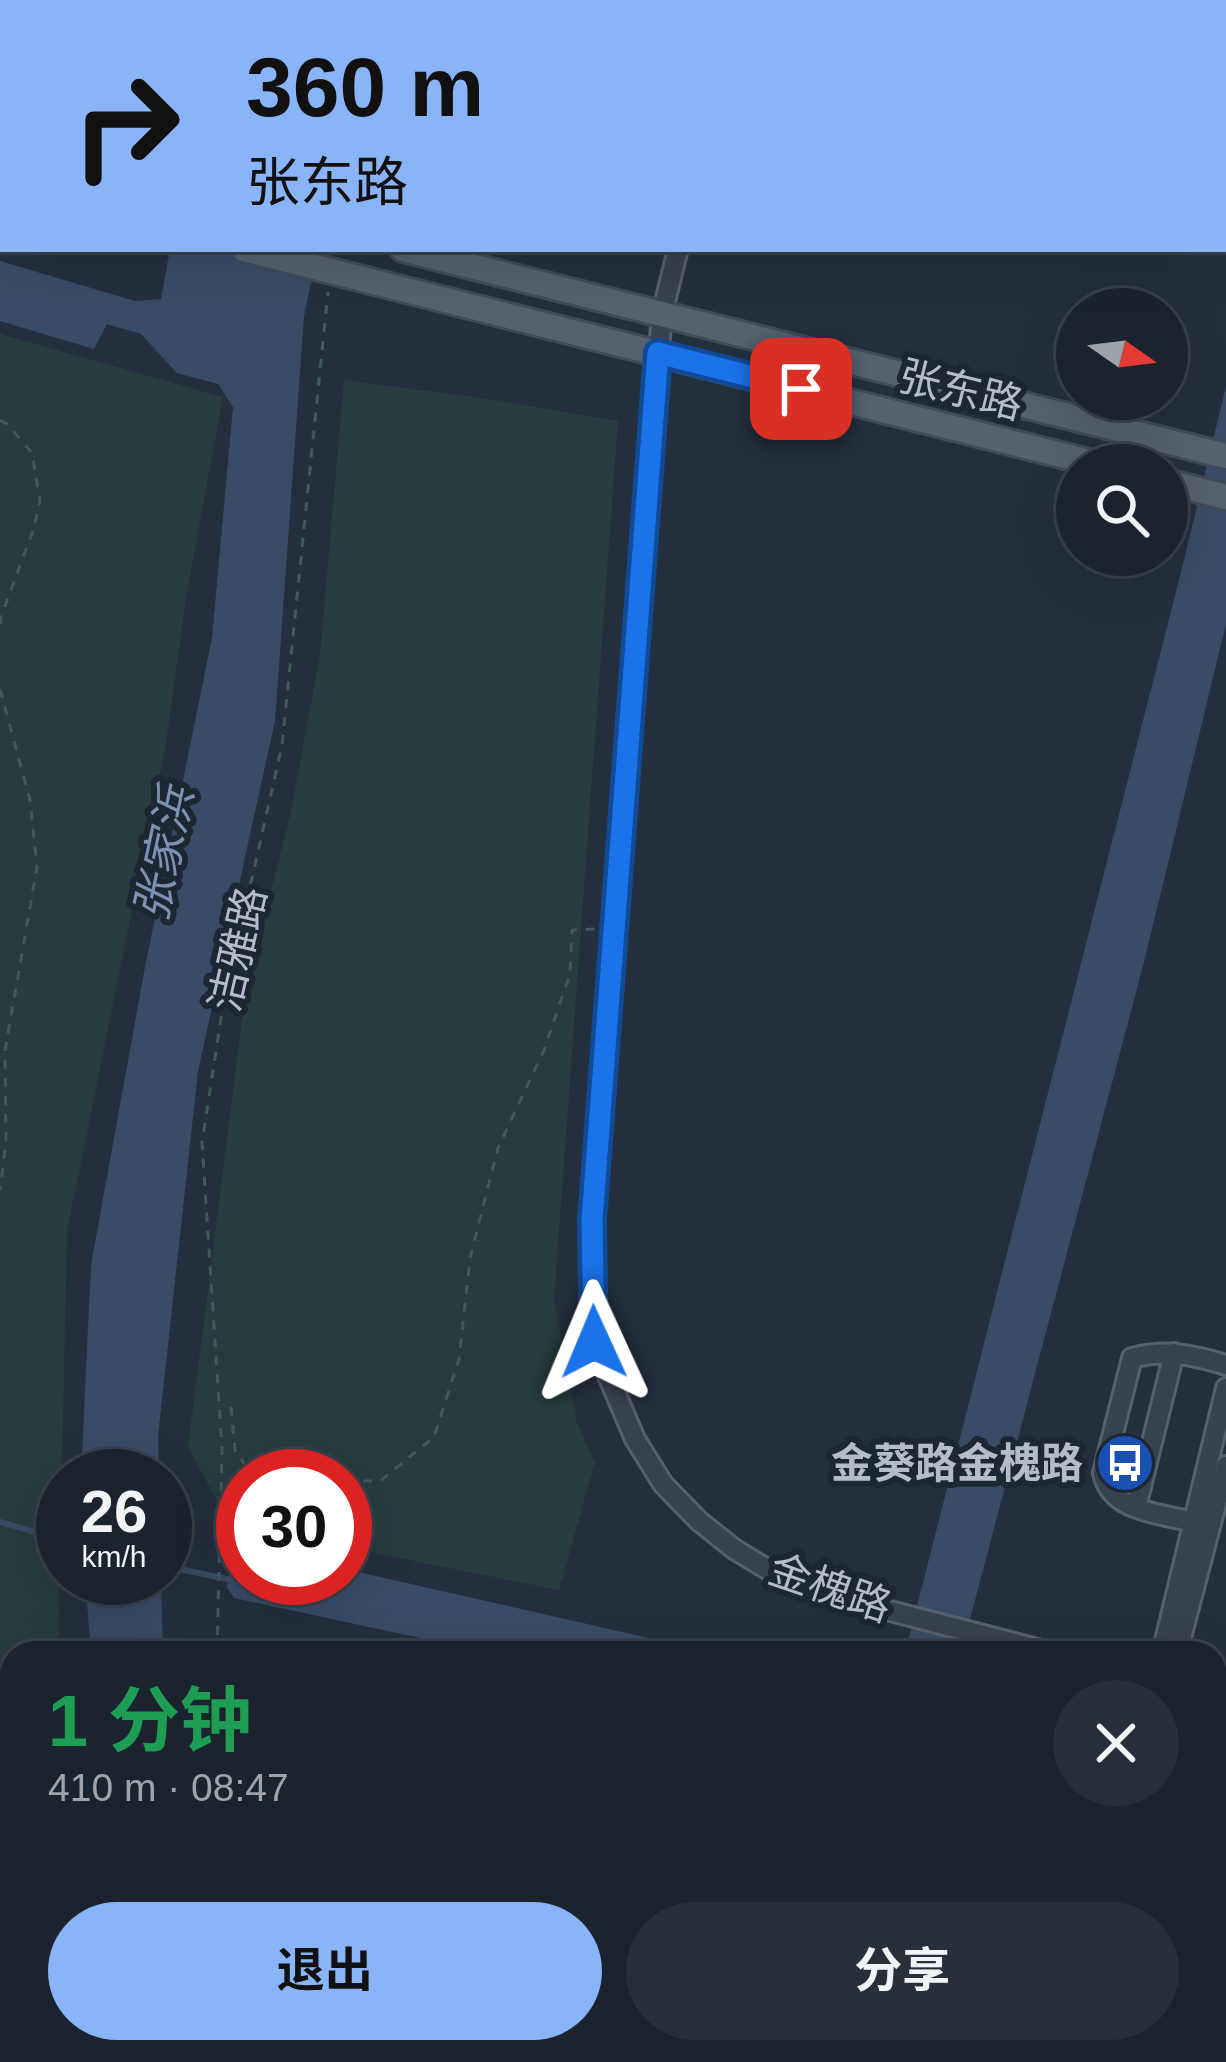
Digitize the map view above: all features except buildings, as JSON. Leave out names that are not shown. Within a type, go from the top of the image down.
[{"type":"main road","name":"张东路","points":[[256,252],[1056,454]]},
{"type":"main road","name":"张东路","points":[[415,252],[1226,456]]},
{"type":"main road","points":[[1188,487],[1226,496]]},
{"type":"street","name":"金槐路","points":[[677,252],[658,353],[614,928],[592,1220],[594,1342],[635,1439],[663,1484],[698,1521],[734,1549],[775,1574],[828,1595],[1007,1641]]},
{"type":"street","points":[[1193,1522],[1121,1504],[1106,1486],[1103,1473],[1132,1358],[1150,1353],[1192,1354],[1226,1365]]},
{"type":"street","points":[[1136,1507],[1174,1354]]},
{"type":"street","points":[[1165,1641],[1226,1388]]},
{"type":"street","points":[[1181,1641],[1226,1466]]},
{"type":"path","name":"洁雅路","points":[[218,1641],[222,1449],[202,1142],[222,1012],[282,745],[328,289]]},
{"type":"path","points":[[0,420],[32,453],[40,500],[1,617],[0,634]]},
{"type":"path","points":[[0,689],[30,800],[37,867],[5,1051],[6,1141],[0,1191]]},
{"type":"path","points":[[372,1481],[380,1481],[434,1437],[459,1359],[470,1258],[498,1148],[570,974],[572,930],[614,928]]},
{"type":"path","points":[[231,1407],[235,1449]]},
{"type":"green space","points":[[0,334],[223,397],[187,592],[166,743],[67,1231],[62,1449],[36,1449],[36,1605],[59,1605],[58,1641],[0,1641]]},
{"type":"green space","points":[[344,380],[618,421],[554,1300],[577,1423],[595,1462],[559,1590],[372,1552],[372,1449],[216,1449],[216,1499],[188,1447],[245,996],[291,812],[320,655]]},
{"type":"water","points":[[169,252],[317,252],[304,316],[275,721],[198,1071],[158,1449],[82,1449],[91,1265],[212,638],[233,407],[218,384],[177,373],[141,334],[107,324],[94,349],[0,321],[0,261],[135,301],[161,299]]},
{"type":"water","points":[[1226,386],[1226,624],[1144,962],[964,1641],[908,1641],[1180,576],[1188,576],[1188,543]]},
{"type":"water","points":[[372,1575],[662,1641],[434,1641],[267,1605],[372,1605]]},
{"type":"water","points":[[87,1605],[162,1605],[163,1641],[90,1641]]},
{"type":"waterway","points":[[0,1522],[36,1532]]},
{"type":"waterway","points":[[192,1572],[216,1577]]},
{"type":"place","name":"金葵路金槐路","points":[[1125,1463]]},
{"type":"route","points":[[594,1342],[592,1220],[658,353],[801,389]]},
{"type":"water label","name":"张家浜","points":[[164,854]]}]
